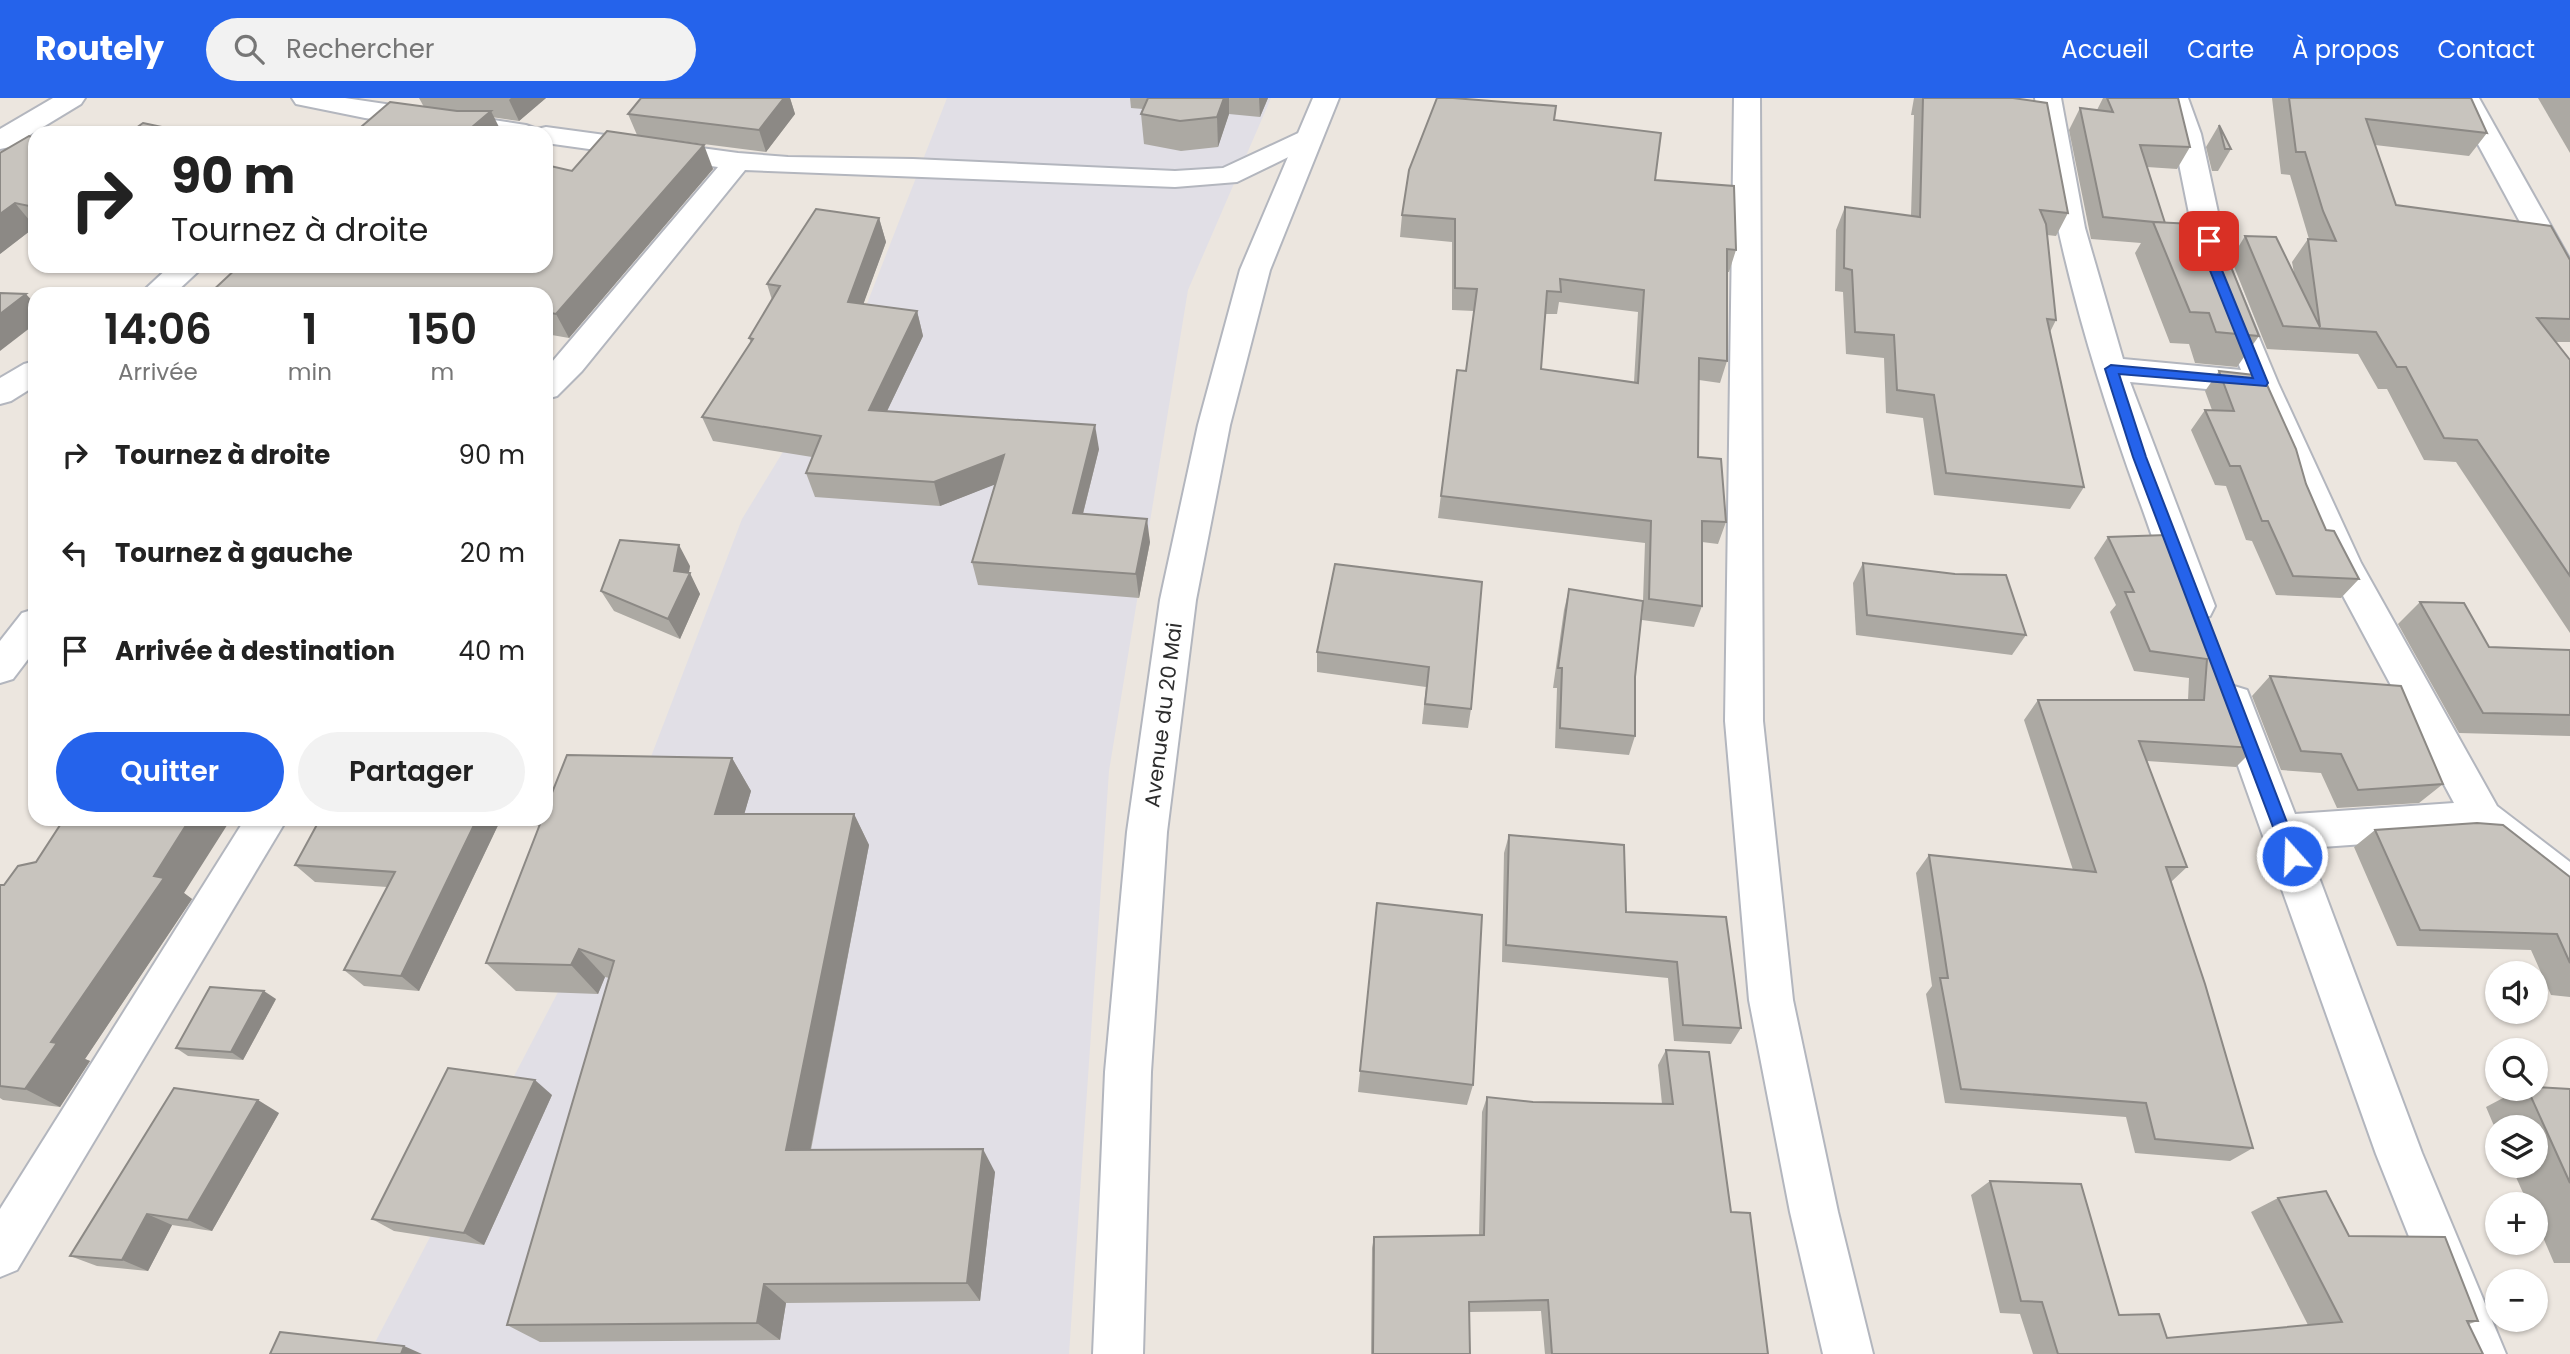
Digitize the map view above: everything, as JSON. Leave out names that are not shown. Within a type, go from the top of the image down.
[{"type":"street","points":[[0,113],[25,98]]},
{"type":"street","points":[[0,141],[72,98]]},
{"type":"street","points":[[305,98],[474,126]]},
{"type":"street","name":"Avenue du 20 Mai","points":[[1118,1354],[1132,1019],[1147,832],[1178,600],[1214,425],[1255,270],[1326,98]]},
{"type":"street","points":[[1747,98],[1744,721],[1771,1000],[1814,1212],[1848,1354]]},
{"type":"street","points":[[2048,98],[2060,174],[2084,277],[2140,457],[2284,832],[2333,976],[2399,1154],[2481,1354]]},
{"type":"street","points":[[2175,98],[2187,134],[2215,268],[2262,383],[2344,564],[2483,818],[2570,886]]},
{"type":"street","points":[[2466,98],[2570,286]]},
{"type":"street","points":[[348,126],[365,110]]},
{"type":"street","points":[[553,135],[620,134],[738,161],[1204,178],[1227,176],[1245,169],[1309,136]]},
{"type":"street","points":[[553,381],[571,363],[738,161]]},
{"type":"street","points":[[164,287],[180,273]]},
{"type":"street","points":[[2111,369],[2262,383]]},
{"type":"street","points":[[0,393],[28,376]]},
{"type":"street","points":[[0,668],[28,632]]},
{"type":"street","points":[[2284,832],[2483,818]]},
{"type":"street","points":[[0,1253],[263,826]]},
{"type":"shaded area","points":[[947,98],[1271,98],[1188,290],[1109,771],[1069,1354],[369,1354],[569,971],[742,519],[856,332]]},
{"type":"building","points":[[641,98],[784,98],[759,130],[628,114]]},
{"type":"building","points":[[1148,98],[1224,98],[1217,117],[1180,121],[1141,114]]},
{"type":"building","points":[[1437,98],[1453,98],[1556,106],[1554,120],[1661,133],[1655,180],[1734,186],[1736,250],[1727,249],[1727,361],[1699,358],[1698,457],[1721,459],[1726,522],[1702,521],[1702,606],[1649,599],[1651,521],[1441,496],[1457,370],[1466,371],[1477,289],[1455,288],[1455,219],[1402,215],[1409,170]],"holes":[[[1560,279],[1644,290],[1638,383],[1541,369],[1547,291],[1561,292]]]},
{"type":"building","points":[[1923,98],[2013,98],[2047,103],[2068,213],[2040,210],[2046,224],[2056,320],[2047,319],[2084,487],[1946,473],[1934,395],[1897,390],[1894,335],[1855,332],[1852,270],[1844,268],[1845,207],[1920,217]]},
{"type":"building","points":[[2107,98],[2178,98],[2190,147],[2140,145],[2165,223],[2103,217],[2080,108],[2113,112]]},
{"type":"building","points":[[2289,98],[2471,98],[2487,133],[2366,119],[2396,205],[2551,226],[2570,260],[2570,319],[2537,318],[2570,360],[2570,576],[2477,440],[2444,438],[2406,367],[2397,367],[2376,332],[2283,326],[2245,236],[2276,237],[2320,327],[2308,239],[2336,241],[2323,211],[2305,152],[2296,152]]},
{"type":"building","points":[[390,102],[457,111],[491,111],[473,126],[362,126]]},
{"type":"building","points":[[2219,125],[2231,149],[2225,149]]},
{"type":"building","points":[[607,131],[704,145],[556,314],[553,313],[553,287],[216,287],[232,273],[553,273],[553,167],[572,171]]},
{"type":"building","points":[[28,137],[28,206],[15,203],[0,214],[0,153]]},
{"type":"building","points":[[816,209],[879,218],[848,302],[917,311],[869,410],[1095,425],[1073,513],[1147,519],[1136,574],[972,562],[1004,455],[934,482],[806,473],[821,436],[702,417],[753,339],[749,338],[780,286],[767,284]]},
{"type":"building","points":[[2153,222],[2214,225],[2259,336],[2216,332],[2209,313],[2190,312]]},
{"type":"building","points":[[0,293],[26,294],[0,314]]},
{"type":"building","points":[[2219,371],[2263,376],[2296,449],[2306,484],[2326,530],[2334,531],[2359,579],[2293,576],[2268,521],[2262,521],[2240,466],[2230,466],[2205,410],[2234,411]]},
{"type":"building","points":[[2167,535],[2195,590],[2255,748],[2139,741],[2187,867],[2166,867],[2205,984],[2253,1148],[2155,1139],[2146,1103],[1961,1089],[1940,978],[1948,978],[1929,855],[2096,872],[2038,700],[2204,700],[2207,659],[2150,651],[2125,592],[2134,592],[2108,537]]},
{"type":"building","points":[[620,540],[679,545],[674,571],[690,573],[668,619],[601,591]]},
{"type":"building","points":[[1863,563],[1955,574],[2006,575],[2026,635],[1867,615]]},
{"type":"building","points":[[1335,564],[1482,582],[1471,709],[1425,704],[1429,667],[1317,652]]},
{"type":"building","points":[[1569,589],[1643,601],[1635,677],[1635,736],[1560,728],[1562,668],[1558,668]]},
{"type":"building","points":[[2420,602],[2464,603],[2489,647],[2570,650],[2570,715],[2483,713]]},
{"type":"building","points":[[2270,676],[2401,686],[2443,784],[2358,790],[2341,754],[2301,751]]},
{"type":"building","points":[[567,755],[732,758],[715,814],[854,814],[786,1150],[983,1149],[967,1283],[764,1284],[757,1323],[507,1325],[614,961],[579,949],[571,965],[486,963],[539,826],[553,826],[553,790]]},
{"type":"building","points":[[2477,823],[2503,825],[2570,877],[2570,963],[2557,934],[2420,930],[2375,830]]},
{"type":"building","points":[[59,826],[186,826],[154,876],[164,878],[51,1042],[57,1043],[25,1089],[0,1086],[0,885],[4,885],[18,866],[36,862]]},
{"type":"building","points":[[316,826],[474,826],[401,976],[344,970],[395,872],[295,865]]},
{"type":"building","points":[[1509,835],[1624,845],[1626,912],[1726,917],[1741,1028],[1683,1025],[1677,962],[1506,945]]},
{"type":"building","points":[[1377,903],[1482,915],[1473,1085],[1360,1071]]},
{"type":"building","points":[[210,987],[264,991],[231,1052],[176,1048]]},
{"type":"building","points":[[1666,1050],[1709,1052],[1731,1212],[1750,1213],[1768,1354],[1552,1354],[1548,1300],[1469,1302],[1470,1354],[1373,1354],[1374,1237],[1484,1235],[1487,1097],[1533,1102],[1673,1104]]},
{"type":"building","points":[[448,1068],[535,1080],[464,1233],[372,1219]]},
{"type":"building","points":[[174,1088],[258,1100],[188,1220],[147,1214],[122,1260],[70,1256]]},
{"type":"building","points":[[2548,1088],[2570,1089],[2570,1183],[2548,1134],[2548,1115],[2539,1115],[2533,1101],[2548,1101]]},
{"type":"building","points":[[1990,1181],[2081,1184],[2119,1315],[2159,1314],[2167,1338],[2342,1322],[2278,1198],[2326,1191],[2349,1236],[2445,1237],[2478,1321],[2467,1321],[2483,1354],[2058,1354],[2042,1302],[2021,1301]]},
{"type":"building","points":[[280,1332],[404,1346],[401,1354],[270,1354]]},
{"type":"route","points":[[2209,241],[2215,268],[2262,383],[2111,369],[2140,457],[2292,856]]}]
